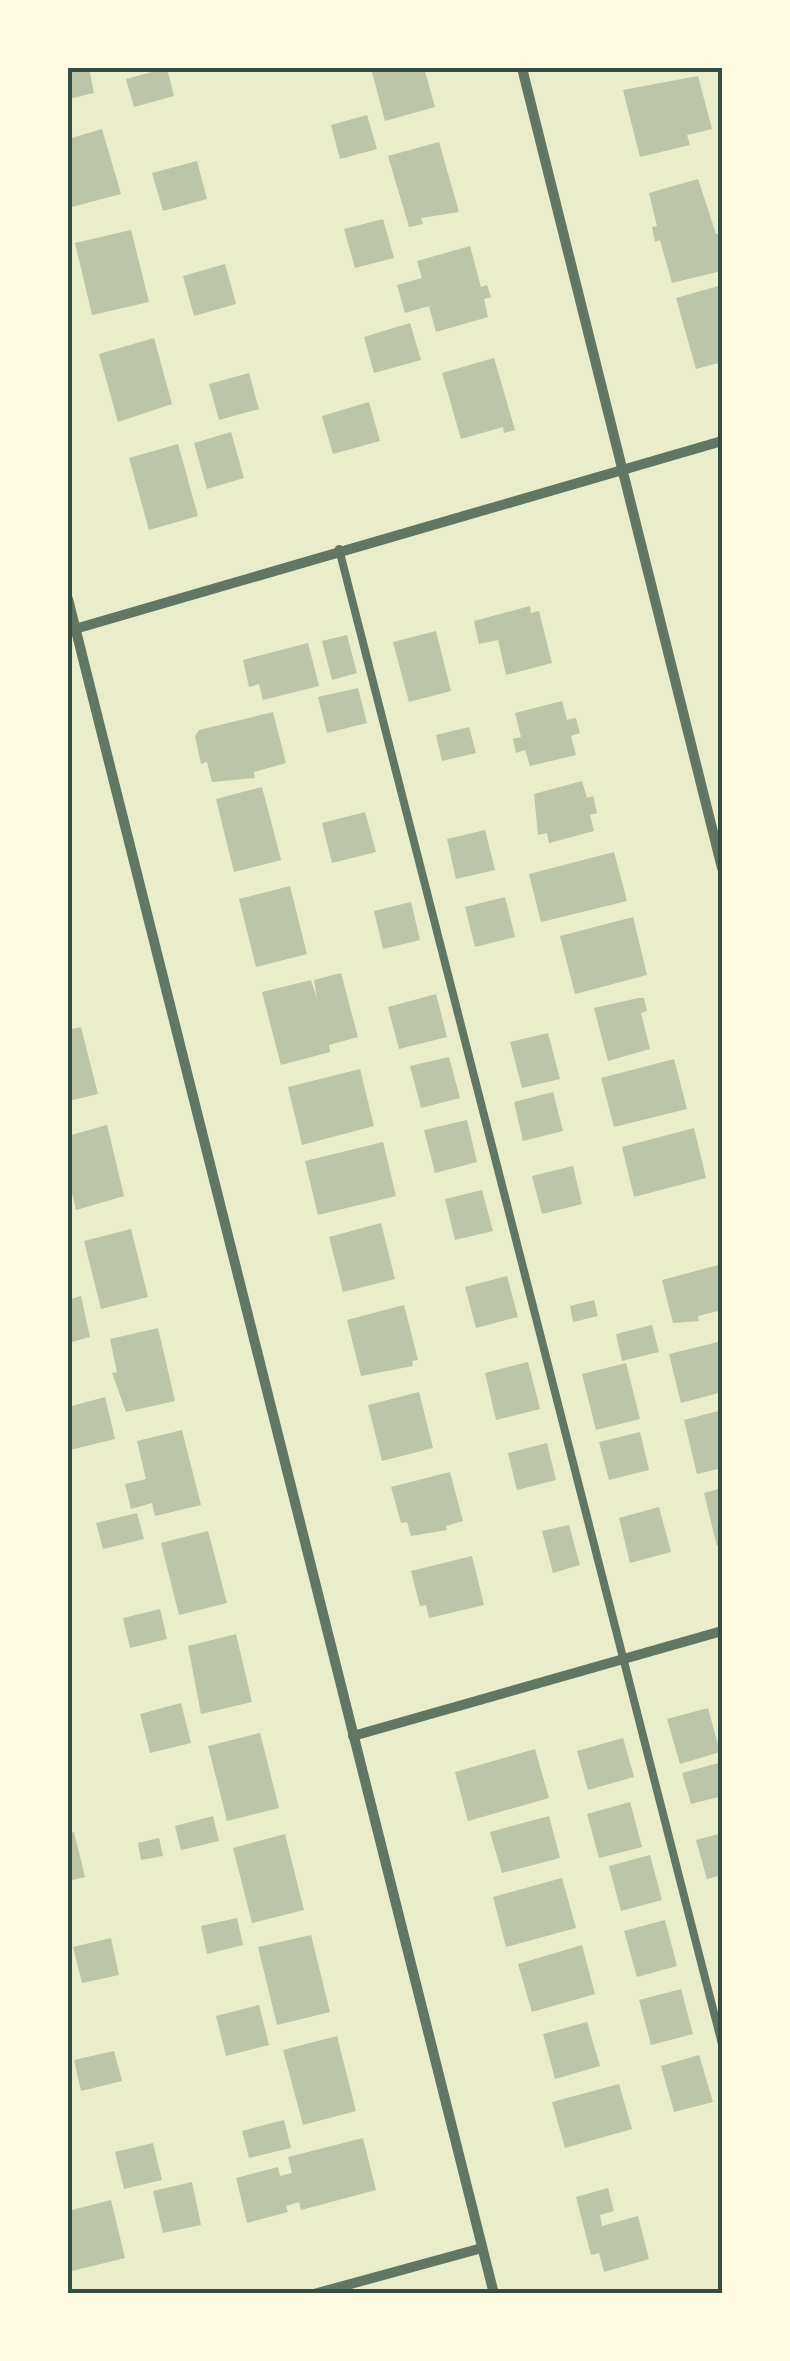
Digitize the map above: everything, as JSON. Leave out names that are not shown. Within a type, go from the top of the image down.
[{"type":"street","points":[[522,68],[722,868]]},
{"type":"street","points":[[71,630],[722,442]]},
{"type":"street","points":[[68,599],[71,630],[494,2294]]},
{"type":"street","points":[[354,1736],[722,1631]]},
{"type":"street","points":[[314,2294],[482,2248]]},
{"type":"lane","points":[[339,550],[722,2044]]},
{"type":"building","points":[[68,68],[89,68],[94,93],[68,99]]},
{"type":"building","points":[[167,68],[174,96],[134,107],[126,79]]},
{"type":"building","points":[[371,68],[424,68],[435,107],[385,121]]},
{"type":"building","points":[[698,76],[712,129],[687,135],[690,145],[640,157],[623,90]]},
{"type":"building","points":[[367,115],[377,149],[340,159],[331,125]]},
{"type":"building","points":[[102,129],[121,194],[68,208],[68,139]]},
{"type":"building","points":[[439,142],[459,212],[421,218],[423,224],[409,227],[388,156]]},
{"type":"building","points":[[197,161],[207,199],[163,211],[152,173]]},
{"type":"building","points":[[698,179],[716,234],[722,233],[721,271],[672,283],[660,240],[655,242],[652,227],[657,226],[649,193]]},
{"type":"building","points":[[383,219],[394,258],[355,268],[344,229]]},
{"type":"building","points":[[131,230],[149,302],[92,315],[75,243]]},
{"type":"building","points":[[470,246],[481,287],[487,285],[491,297],[484,299],[488,317],[436,332],[429,306],[405,313],[397,285],[422,278],[417,261]]},
{"type":"building","points":[[225,264],[236,304],[194,316],[183,276]]},
{"type":"building","points":[[722,285],[722,362],[696,369],[676,298]]},
{"type":"building","points":[[410,323],[421,360],[374,373],[364,337]]},
{"type":"building","points":[[154,338],[172,404],[118,422],[99,354]]},
{"type":"building","points":[[494,358],[515,430],[504,433],[503,427],[461,439],[442,373]]},
{"type":"building","points":[[249,373],[259,409],[219,420],[209,384]]},
{"type":"building","points":[[369,402],[380,441],[333,454],[322,416]]},
{"type":"building","points":[[231,432],[244,478],[207,489],[194,443]]},
{"type":"building","points":[[178,444],[198,516],[149,530],[129,458]]},
{"type":"building","points":[[530,606],[531,613],[539,611],[552,663],[506,675],[498,640],[479,644],[474,621]]},
{"type":"building","points":[[436,631],[451,691],[409,702],[393,642]]},
{"type":"building","points":[[347,635],[357,673],[332,680],[322,641]]},
{"type":"building","points":[[308,643],[319,686],[263,700],[259,684],[249,687],[243,660]]},
{"type":"building","points":[[358,688],[367,723],[327,733],[318,697]]},
{"type":"building","points":[[562,701],[567,720],[576,718],[580,733],[571,736],[576,755],[530,766],[525,750],[516,753],[513,739],[521,737],[515,713]]},
{"type":"building","points":[[273,712],[286,763],[254,772],[255,778],[212,782],[207,762],[201,764],[195,736],[199,730]]},
{"type":"building","points":[[469,727],[476,753],[442,761],[436,735]]},
{"type":"building","points":[[582,781],[587,798],[593,796],[597,813],[590,815],[594,831],[549,843],[547,833],[538,835],[534,794]]},
{"type":"building","points":[[262,787],[281,860],[234,872],[216,799]]},
{"type":"building","points":[[365,812],[376,852],[332,863],[322,823]]},
{"type":"building","points":[[485,830],[495,870],[456,879],[447,839]]},
{"type":"building","points":[[614,852],[627,901],[541,922],[529,874]]},
{"type":"building","points":[[290,886],[307,954],[256,967],[239,899]]},
{"type":"building","points":[[505,897],[515,937],[475,947],[465,907]]},
{"type":"building","points":[[411,902],[420,940],[383,949],[374,911]]},
{"type":"building","points":[[633,917],[647,975],[575,994],[560,936]]},
{"type":"building","points":[[341,973],[358,1037],[329,1045],[330,1052],[281,1065],[262,992],[311,980],[317,999],[314,980]]},
{"type":"building","points":[[436,994],[447,1037],[399,1049],[388,1007]]},
{"type":"building","points":[[644,998],[647,1011],[641,1013],[650,1049],[608,1061],[594,1008]]},
{"type":"building","points":[[81,1027],[98,1094],[68,1101],[68,1030]]},
{"type":"building","points":[[548,1033],[560,1079],[522,1088],[510,1042]]},
{"type":"building","points":[[449,1057],[460,1098],[421,1108],[410,1066]]},
{"type":"building","points":[[674,1059],[687,1109],[614,1127],[601,1078]]},
{"type":"building","points":[[360,1069],[374,1126],[302,1145],[288,1087]]},
{"type":"building","points":[[553,1092],[563,1131],[523,1141],[514,1102]]},
{"type":"building","points":[[467,1120],[477,1162],[435,1173],[424,1130]]},
{"type":"building","points":[[107,1125],[124,1196],[76,1210],[68,1176],[68,1136]]},
{"type":"building","points":[[694,1128],[706,1178],[634,1197],[622,1147]]},
{"type":"building","points":[[383,1142],[396,1196],[318,1215],[305,1161]]},
{"type":"building","points":[[573,1166],[582,1204],[542,1214],[532,1176]]},
{"type":"building","points":[[482,1190],[493,1231],[455,1240],[445,1199]]},
{"type":"building","points":[[381,1223],[395,1279],[343,1292],[329,1237]]},
{"type":"building","points":[[131,1229],[148,1297],[101,1309],[84,1241]]},
{"type":"building","points":[[722,1264],[722,1310],[698,1316],[699,1321],[673,1323],[662,1280]]},
{"type":"building","points":[[507,1276],[518,1317],[476,1328],[465,1287]]},
{"type":"building","points":[[81,1296],[90,1337],[68,1343],[68,1300]]},
{"type":"building","points":[[594,1300],[598,1316],[573,1322],[570,1306]]},
{"type":"building","points":[[404,1305],[418,1360],[412,1361],[413,1366],[361,1376],[347,1320]]},
{"type":"building","points":[[652,1325],[659,1352],[622,1361],[616,1334]]},
{"type":"building","points":[[158,1328],[175,1401],[126,1412],[112,1373],[117,1372],[110,1339]]},
{"type":"building","points":[[722,1341],[722,1392],[681,1403],[669,1354]]},
{"type":"building","points":[[528,1362],[540,1409],[496,1420],[485,1373]]},
{"type":"building","points":[[626,1363],[640,1419],[596,1430],[582,1374]]},
{"type":"building","points":[[419,1392],[433,1448],[382,1461],[368,1405]]},
{"type":"building","points":[[105,1397],[115,1439],[70,1450],[68,1407]]},
{"type":"building","points":[[722,1410],[722,1468],[697,1474],[684,1420]]},
{"type":"building","points":[[182,1430],[201,1505],[155,1516],[152,1503],[131,1509],[125,1484],[146,1479],[137,1441]]},
{"type":"building","points":[[640,1432],[649,1470],[609,1480],[599,1442]]},
{"type":"building","points":[[547,1443],[556,1480],[517,1490],[508,1453]]},
{"type":"building","points":[[450,1472],[463,1521],[446,1526],[447,1530],[411,1536],[407,1522],[401,1523],[391,1487]]},
{"type":"building","points":[[722,1488],[722,1545],[717,1546],[704,1493]]},
{"type":"building","points":[[659,1507],[671,1552],[630,1563],[619,1518]]},
{"type":"building","points":[[137,1513],[144,1539],[103,1549],[96,1523]]},
{"type":"building","points":[[569,1525],[580,1565],[553,1573],[542,1531]]},
{"type":"building","points":[[208,1531],[227,1603],[179,1615],[161,1543]]},
{"type":"building","points":[[472,1556],[484,1605],[429,1618],[426,1605],[420,1606],[411,1571]]},
{"type":"building","points":[[160,1609],[167,1639],[130,1648],[123,1618]]},
{"type":"building","points":[[236,1634],[252,1702],[201,1714],[188,1646]]},
{"type":"building","points":[[181,1703],[191,1743],[150,1753],[140,1714]]},
{"type":"building","points":[[708,1708],[720,1752],[680,1764],[667,1719]]},
{"type":"building","points":[[260,1733],[279,1808],[227,1821],[208,1746]]},
{"type":"building","points":[[623,1738],[634,1777],[588,1790],[577,1751]]},
{"type":"building","points":[[535,1749],[549,1798],[468,1821],[455,1772]]},
{"type":"building","points":[[722,1762],[722,1796],[691,1804],[682,1773]]},
{"type":"building","points":[[630,1802],[642,1847],[599,1858],[587,1814]]},
{"type":"building","points":[[213,1816],[219,1841],[181,1850],[175,1826]]},
{"type":"building","points":[[549,1816],[560,1858],[502,1873],[490,1832]]},
{"type":"building","points":[[74,1832],[85,1877],[68,1881],[68,1834]]},
{"type":"building","points":[[722,1833],[722,1875],[707,1879],[696,1840]]},
{"type":"building","points":[[285,1834],[304,1910],[252,1923],[233,1848]]},
{"type":"building","points":[[159,1838],[163,1856],[141,1860],[138,1843]]},
{"type":"building","points":[[650,1855],[662,1900],[621,1911],[609,1866]]},
{"type":"building","points":[[562,1878],[576,1928],[506,1947],[493,1897]]},
{"type":"building","points":[[237,1918],[243,1945],[207,1954],[201,1926]]},
{"type":"building","points":[[665,1920],[677,1966],[637,1977],[624,1931]]},
{"type":"building","points":[[311,1935],[330,2012],[277,2025],[258,1947]]},
{"type":"building","points":[[111,1938],[119,1975],[82,1983],[73,1947]]},
{"type":"building","points":[[582,1945],[595,1994],[532,2012],[518,1964]]},
{"type":"building","points":[[681,1989],[693,2034],[651,2045],[639,2000]]},
{"type":"building","points":[[259,2005],[269,2045],[226,2056],[216,2016]]},
{"type":"building","points":[[587,2022],[600,2066],[555,2079],[543,2034]]},
{"type":"building","points":[[337,2036],[356,2111],[303,2125],[283,2050]]},
{"type":"building","points":[[114,2051],[122,2081],[81,2091],[74,2060]]},
{"type":"building","points":[[699,2055],[713,2102],[674,2112],[661,2066]]},
{"type":"building","points":[[619,2084],[632,2129],[565,2148],[552,2102]]},
{"type":"building","points":[[284,2120],[291,2148],[249,2158],[242,2131]]},
{"type":"building","points":[[363,2138],[376,2190],[301,2210],[299,2202],[286,2206],[288,2212],[247,2223],[236,2178],[278,2167],[280,2176],[292,2173],[288,2157]]},
{"type":"building","points":[[153,2143],[162,2180],[124,2189],[115,2152]]},
{"type":"building","points":[[192,2182],[201,2225],[163,2233],[153,2191]]},
{"type":"building","points":[[608,2188],[614,2211],[600,2215],[602,2226],[638,2216],[649,2259],[604,2272],[599,2253],[591,2255],[576,2197]]},
{"type":"building","points":[[111,2200],[125,2258],[68,2272],[68,2211]]}]
